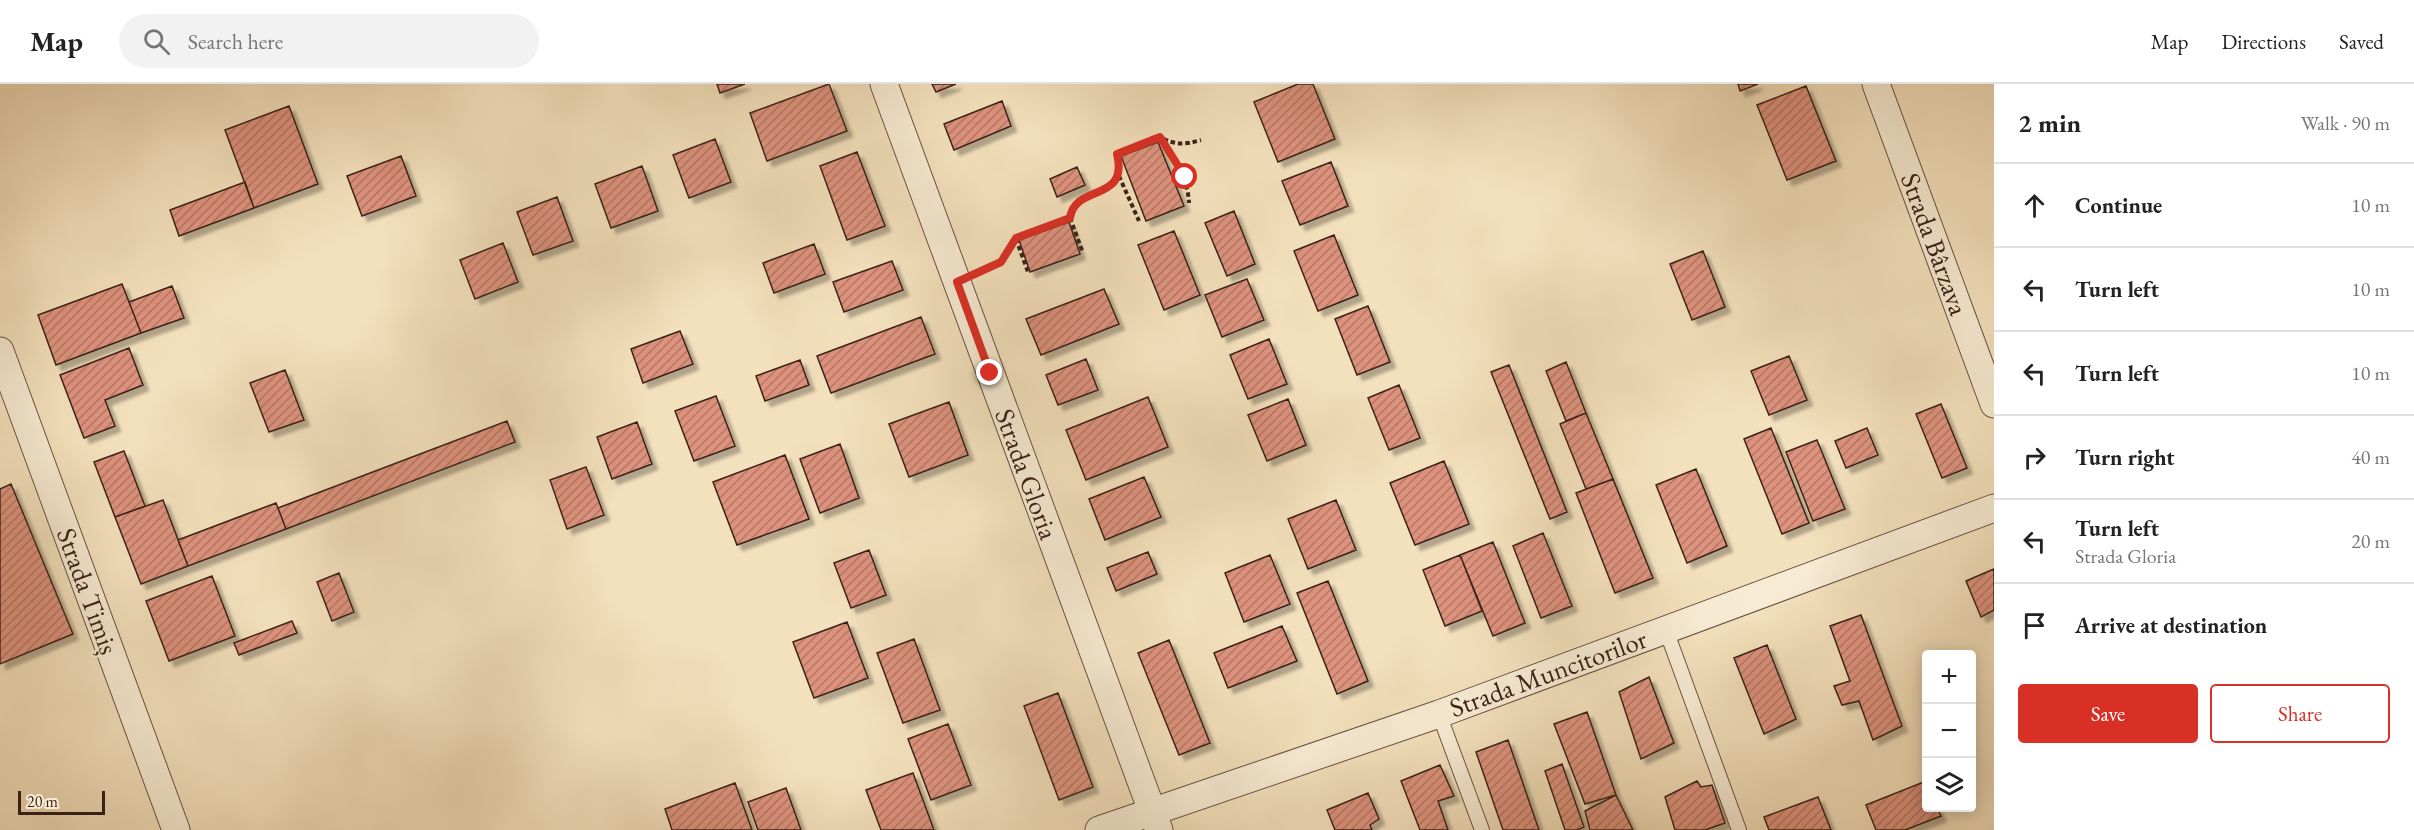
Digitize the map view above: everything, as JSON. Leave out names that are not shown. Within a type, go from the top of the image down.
[{"type":"street","name":"Strada Gloria","points":[[884,84],[1155,820]]},
{"type":"street","name":"Strada Bârzava","points":[[1876,84],[1994,404]]},
{"type":"street","name":"Strada Timiș","points":[[0,351],[176,830]]},
{"type":"street","name":"Strada Muncitorilor","points":[[1099,830],[1155,820],[1994,508]]},
{"type":"lane","points":[[1666,630],[1739,830]]},
{"type":"lane","points":[[1439,714],[1482,830]]},
{"type":"path","points":[[1139,221],[1119,176],[1120,165],[1117,154],[1160,137],[1173,144],[1201,140]]},
{"type":"path","points":[[1160,137],[1185,177],[1189,189],[1189,203]]},
{"type":"path","points":[[1083,253],[1070,218],[1072,208],[1077,202],[1112,186],[1119,176]]},
{"type":"path","points":[[957,282],[1001,262],[1016,238],[1070,218]]},
{"type":"path","points":[[1016,238],[1028,272]]},
{"type":"building","points":[[717,84],[745,84],[720,93]]},
{"type":"building","points":[[829,84],[847,131],[767,161],[750,113]]},
{"type":"building","points":[[932,84],[956,84],[936,92]]},
{"type":"building","points":[[1298,84],[1313,84],[1335,139],[1278,162],[1254,102]]},
{"type":"building","points":[[1738,84],[1758,84],[1740,91]]},
{"type":"building","points":[[1806,86],[1836,161],[1787,180],[1757,105]]},
{"type":"building","points":[[1002,101],[1011,126],[954,150],[944,124]]},
{"type":"building","points":[[289,106],[318,184],[254,208],[225,130]]},
{"type":"building","points":[[715,139],[731,182],[689,198],[673,155]]},
{"type":"building","points":[[1158,142],[1184,206],[1146,221],[1121,156]]},
{"type":"building","points":[[857,152],[885,226],[847,240],[820,166]]},
{"type":"building","points":[[401,156],[416,196],[362,216],[347,176]]},
{"type":"building","points":[[1331,162],[1348,206],[1300,225],[1282,181]]},
{"type":"building","points":[[642,166],[658,211],[611,228],[595,184]]},
{"type":"building","points":[[1077,167],[1085,185],[1057,197],[1050,179]]},
{"type":"building","points":[[245,182],[254,208],[179,236],[170,210]]},
{"type":"building","points":[[557,197],[573,241],[533,255],[517,212]]},
{"type":"building","points":[[1234,211],[1255,264],[1227,276],[1205,223]]},
{"type":"building","points":[[1069,222],[1080,254],[1030,272],[1019,240]]},
{"type":"building","points":[[1174,231],[1200,295],[1164,310],[1138,245]]},
{"type":"building","points":[[1334,235],[1358,295],[1318,311],[1294,251]]},
{"type":"building","points":[[503,243],[518,282],[475,299],[460,260]]},
{"type":"building","points":[[814,244],[825,274],[774,293],[763,263]]},
{"type":"building","points":[[1703,251],[1725,307],[1692,320],[1670,264]]},
{"type":"building","points":[[892,261],[903,290],[844,312],[833,282]]},
{"type":"building","points":[[1247,279],[1264,320],[1222,337],[1205,295]]},
{"type":"building","points":[[122,284],[141,333],[56,365],[38,315]]},
{"type":"building","points":[[172,286],[184,318],[141,333],[129,302]]},
{"type":"building","points":[[1104,289],[1119,324],[1041,355],[1026,319]]},
{"type":"building","points":[[1368,306],[1390,362],[1357,375],[1335,319]]},
{"type":"building","points":[[921,317],[935,354],[831,393],[817,356]]},
{"type":"building","points":[[680,331],[693,364],[643,383],[631,349]]},
{"type":"building","points":[[1269,339],[1287,384],[1248,399],[1230,355]]},
{"type":"building","points":[[129,348],[143,385],[105,400],[115,426],[84,438],[60,375]]},
{"type":"building","points":[[1789,356],[1807,400],[1769,415],[1751,371]]},
{"type":"building","points":[[1086,359],[1098,390],[1058,405],[1046,375]]},
{"type":"building","points":[[800,360],[809,385],[765,401],[756,376]]},
{"type":"building","points":[[1566,362],[1586,413],[1566,421],[1546,371]]},
{"type":"building","points":[[1509,365],[1567,512],[1550,519],[1491,372]]},
{"type":"building","points":[[285,370],[304,420],[269,432],[250,383]]},
{"type":"building","points":[[1399,385],[1420,438],[1389,450],[1368,398]]},
{"type":"building","points":[[716,396],[735,446],[694,461],[675,411]]},
{"type":"building","points":[[1148,397],[1168,447],[1086,480],[1066,430]]},
{"type":"building","points":[[1288,399],[1306,445],[1267,461],[1248,415]]},
{"type":"building","points":[[949,402],[968,455],[909,477],[889,424]]},
{"type":"building","points":[[1941,404],[1967,468],[1942,478],[1916,414]]},
{"type":"building","points":[[1586,413],[1613,479],[1586,489],[1560,424]]},
{"type":"building","points":[[507,421],[515,442],[286,529],[278,508]]},
{"type":"building","points":[[637,422],[652,464],[612,479],[597,437]]},
{"type":"building","points":[[1771,428],[1809,523],[1782,534],[1744,439]]},
{"type":"building","points":[[1867,428],[1878,455],[1846,468],[1835,441]]},
{"type":"building","points":[[1817,440],[1845,509],[1813,521],[1786,452]]},
{"type":"building","points":[[840,444],[859,498],[820,513],[800,459]]},
{"type":"building","points":[[124,451],[145,506],[115,517],[94,462]]},
{"type":"building","points":[[785,455],[809,519],[737,545],[713,482]]},
{"type":"building","points":[[1444,461],[1469,524],[1415,545],[1390,483]]},
{"type":"building","points":[[586,467],[604,515],[567,529],[550,480]]},
{"type":"building","points":[[1696,469],[1727,546],[1687,563],[1656,485]]},
{"type":"building","points":[[1144,477],[1161,517],[1105,540],[1089,499]]},
{"type":"building","points":[[1613,479],[1653,578],[1615,593],[1576,493]]},
{"type":"building","points":[[11,484],[73,634],[0,664],[0,489]]},
{"type":"building","points":[[163,500],[188,566],[141,584],[115,517]]},
{"type":"building","points":[[1336,500],[1356,550],[1308,569],[1288,519]]},
{"type":"building","points":[[276,503],[286,529],[188,566],[178,540]]},
{"type":"building","points":[[1543,533],[1572,606],[1541,618],[1513,546]]},
{"type":"building","points":[[1493,542],[1525,623],[1493,636],[1460,555]]},
{"type":"building","points":[[869,550],[886,595],[851,608],[834,563]]},
{"type":"building","points":[[1148,552],[1157,574],[1116,591],[1107,568]]},
{"type":"building","points":[[1270,555],[1290,604],[1244,622],[1225,573]]},
{"type":"building","points":[[1460,555],[1482,611],[1445,626],[1423,570]]},
{"type":"building","points":[[1994,569],[1994,610],[1981,617],[1966,581]]},
{"type":"building","points":[[339,573],[354,612],[332,621],[317,582]]},
{"type":"building","points":[[212,576],[235,636],[169,661],[146,601]]},
{"type":"building","points":[[1328,581],[1368,681],[1337,694],[1297,593]]},
{"type":"building","points":[[1861,615],[1902,726],[1873,740],[1859,701],[1842,705],[1834,686],[1850,681],[1830,626]]},
{"type":"building","points":[[292,621],[297,633],[239,655],[234,643]]},
{"type":"building","points":[[847,622],[868,678],[814,698],[793,642]]},
{"type":"building","points":[[1282,626],[1297,661],[1228,688],[1214,653]]},
{"type":"building","points":[[914,639],[940,710],[903,723],[877,653]]},
{"type":"building","points":[[1169,640],[1210,743],[1179,755],[1138,653]]},
{"type":"building","points":[[1767,645],[1796,719],[1764,734],[1734,658]]},
{"type":"building","points":[[1649,677],[1674,743],[1641,759],[1619,692]]},
{"type":"building","points":[[1058,693],[1093,787],[1059,800],[1024,706]]},
{"type":"building","points":[[1587,712],[1616,795],[1585,804],[1554,724]]},
{"type":"building","points":[[948,724],[971,785],[931,800],[908,739]]},
{"type":"building","points":[[1508,740],[1539,830],[1503,830],[1476,752]]},
{"type":"building","points":[[1562,764],[1584,827],[1577,830],[1565,830],[1545,771]]},
{"type":"building","points":[[1440,765],[1454,796],[1438,801],[1448,830],[1420,830],[1401,781]]},
{"type":"building","points":[[913,773],[934,830],[881,830],[866,790]]},
{"type":"building","points":[[1697,781],[1701,787],[1712,785],[1725,823],[1705,830],[1675,830],[1665,797]]},
{"type":"building","points":[[735,783],[752,830],[672,830],[665,809]]},
{"type":"building","points":[[1922,783],[1922,812],[1939,812],[1941,816],[1905,830],[1876,830],[1866,805]]},
{"type":"building","points":[[786,788],[801,830],[758,830],[748,802]]},
{"type":"building","points":[[1368,793],[1379,819],[1370,825],[1372,830],[1335,830],[1327,810]]},
{"type":"building","points":[[1616,795],[1633,830],[1590,830],[1585,811]]},
{"type":"building","points":[[1818,797],[1831,830],[1769,830],[1764,817]]},
{"type":"route","points":[[990,373],[957,282],[1001,262],[1016,238],[1070,218],[1072,208],[1077,202],[1112,186],[1119,176],[1120,165],[1117,154],[1160,137],[1185,177]]}]
